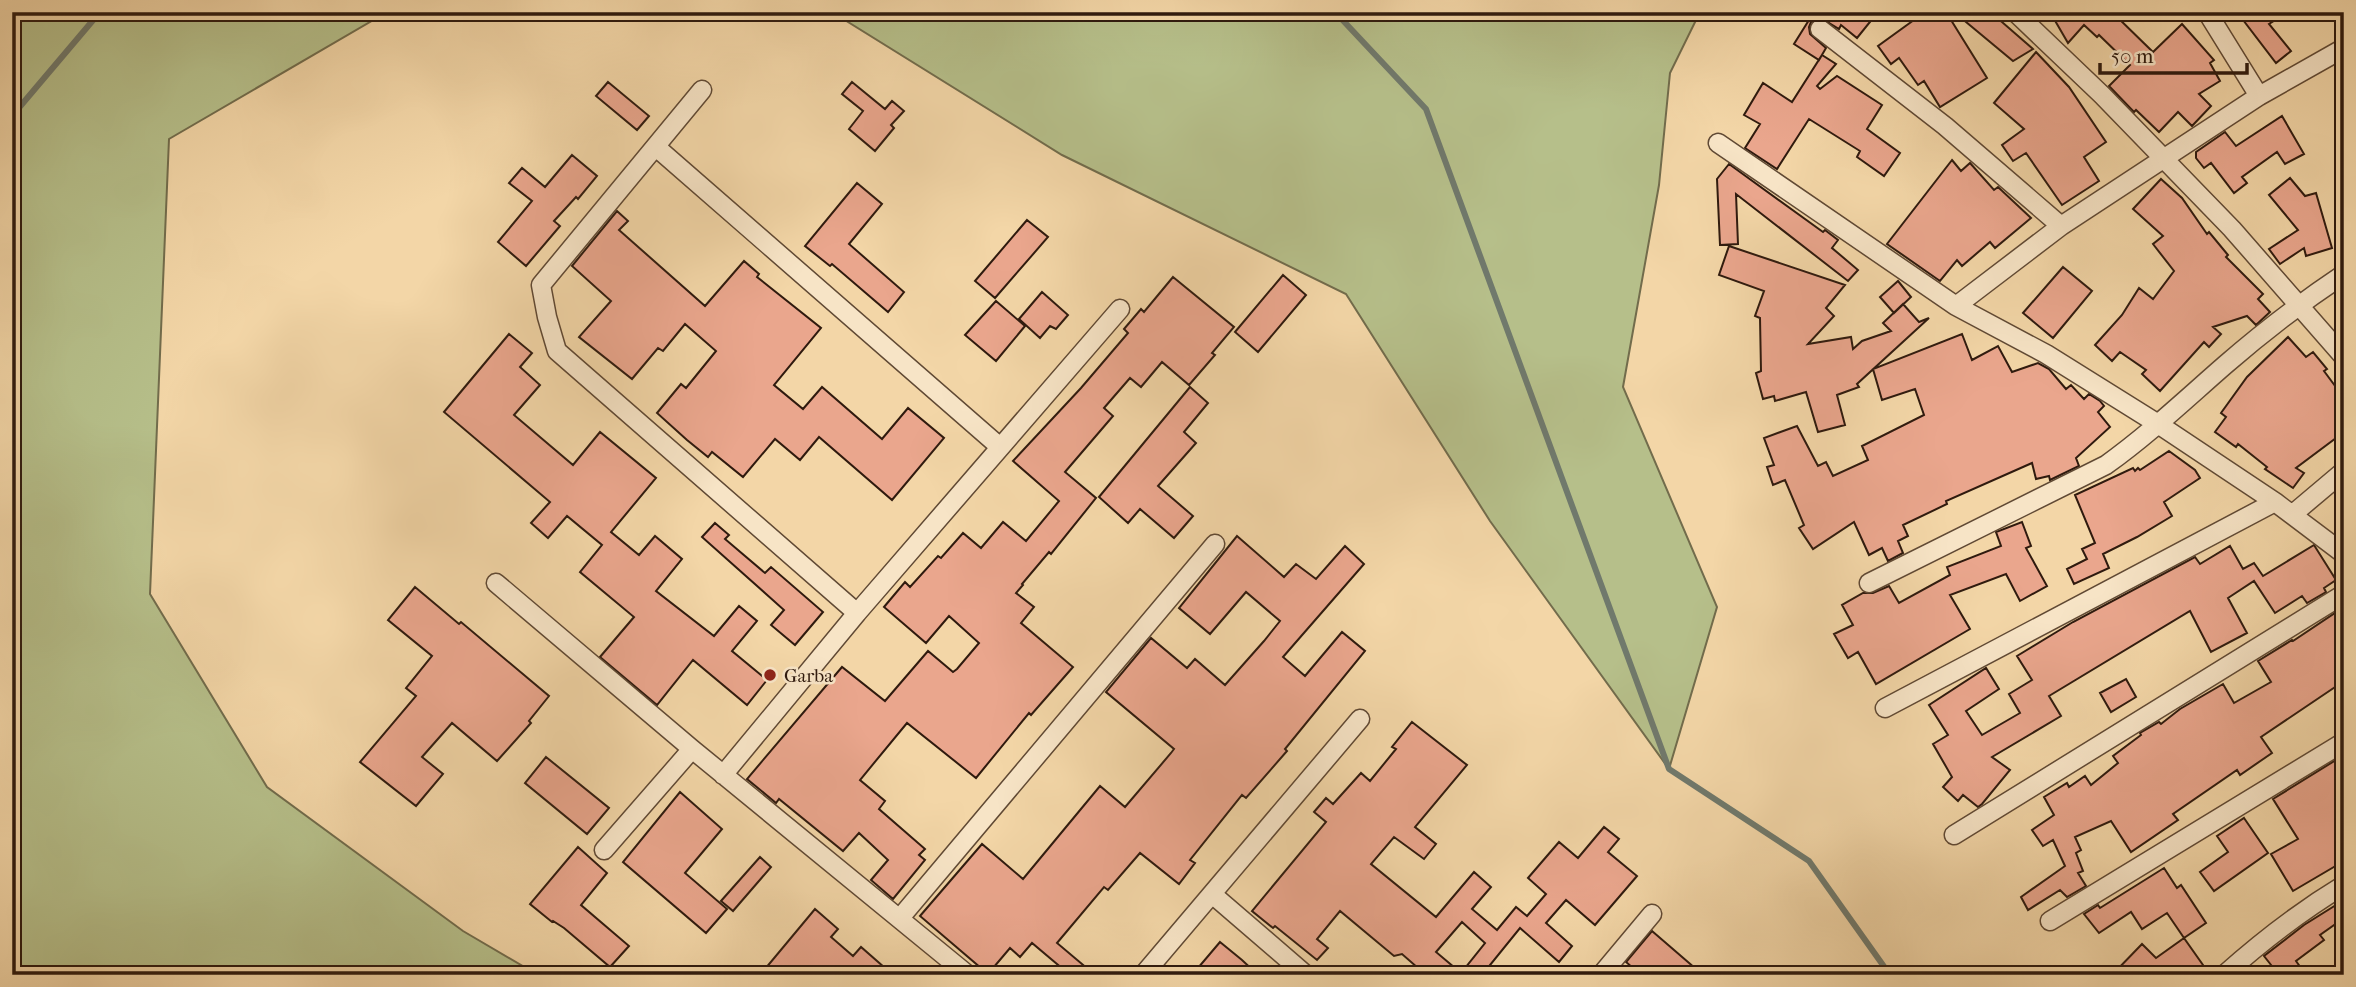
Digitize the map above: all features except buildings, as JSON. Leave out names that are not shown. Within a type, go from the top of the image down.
[{"type":"street","points":[[2015,12],[2165,158],[2232,229],[2344,357]]},
{"type":"street","points":[[2207,12],[2259,96]]},
{"type":"street","points":[[1820,29],[1945,126],[2061,226]]},
{"type":"street","points":[[1956,306],[2061,226],[2259,96],[2344,48]]},
{"type":"street","points":[[702,90],[541,285],[557,351],[857,613]]},
{"type":"street","points":[[1717,143],[1956,306],[2046,354],[2158,424],[2293,514],[2344,554]]},
{"type":"street","points":[[656,147],[1000,447]]},
{"type":"street","points":[[1869,583],[2106,465],[2297,305],[2344,274]]},
{"type":"street","points":[[723,775],[857,613],[1120,309]]},
{"type":"street","points":[[2293,514],[2344,471]]},
{"type":"street","points":[[1885,708],[2275,502]]},
{"type":"street","points":[[900,918],[1215,544]]},
{"type":"street","points":[[496,583],[723,775],[968,975]]},
{"type":"street","points":[[1954,835],[2344,594]]},
{"type":"street","points":[[1143,975],[1360,719]]},
{"type":"street","points":[[2050,921],[2344,742]]},
{"type":"street","points":[[604,850],[692,749]]},
{"type":"street","points":[[2224,975],[2308,907],[2344,885]]},
{"type":"street","points":[[1212,894],[1306,975]]},
{"type":"street","points":[[1601,975],[1652,914]]},
{"type":"green space","points":[[12,12],[387,12],[169,139],[150,594],[267,787],[463,931],[538,975],[12,975]]},
{"type":"green space","points":[[832,12],[1700,12],[1670,73],[1659,185],[1623,387],[1717,607],[1669,769],[1490,521],[1346,294],[1062,155]]},
{"type":"waterway","points":[[12,116],[100,12]]},
{"type":"waterway","points":[[1335,12],[1426,109],[1669,769],[1809,861],[1890,975]]},
{"type":"place","name":"Garba","points":[[770,675]]}]
